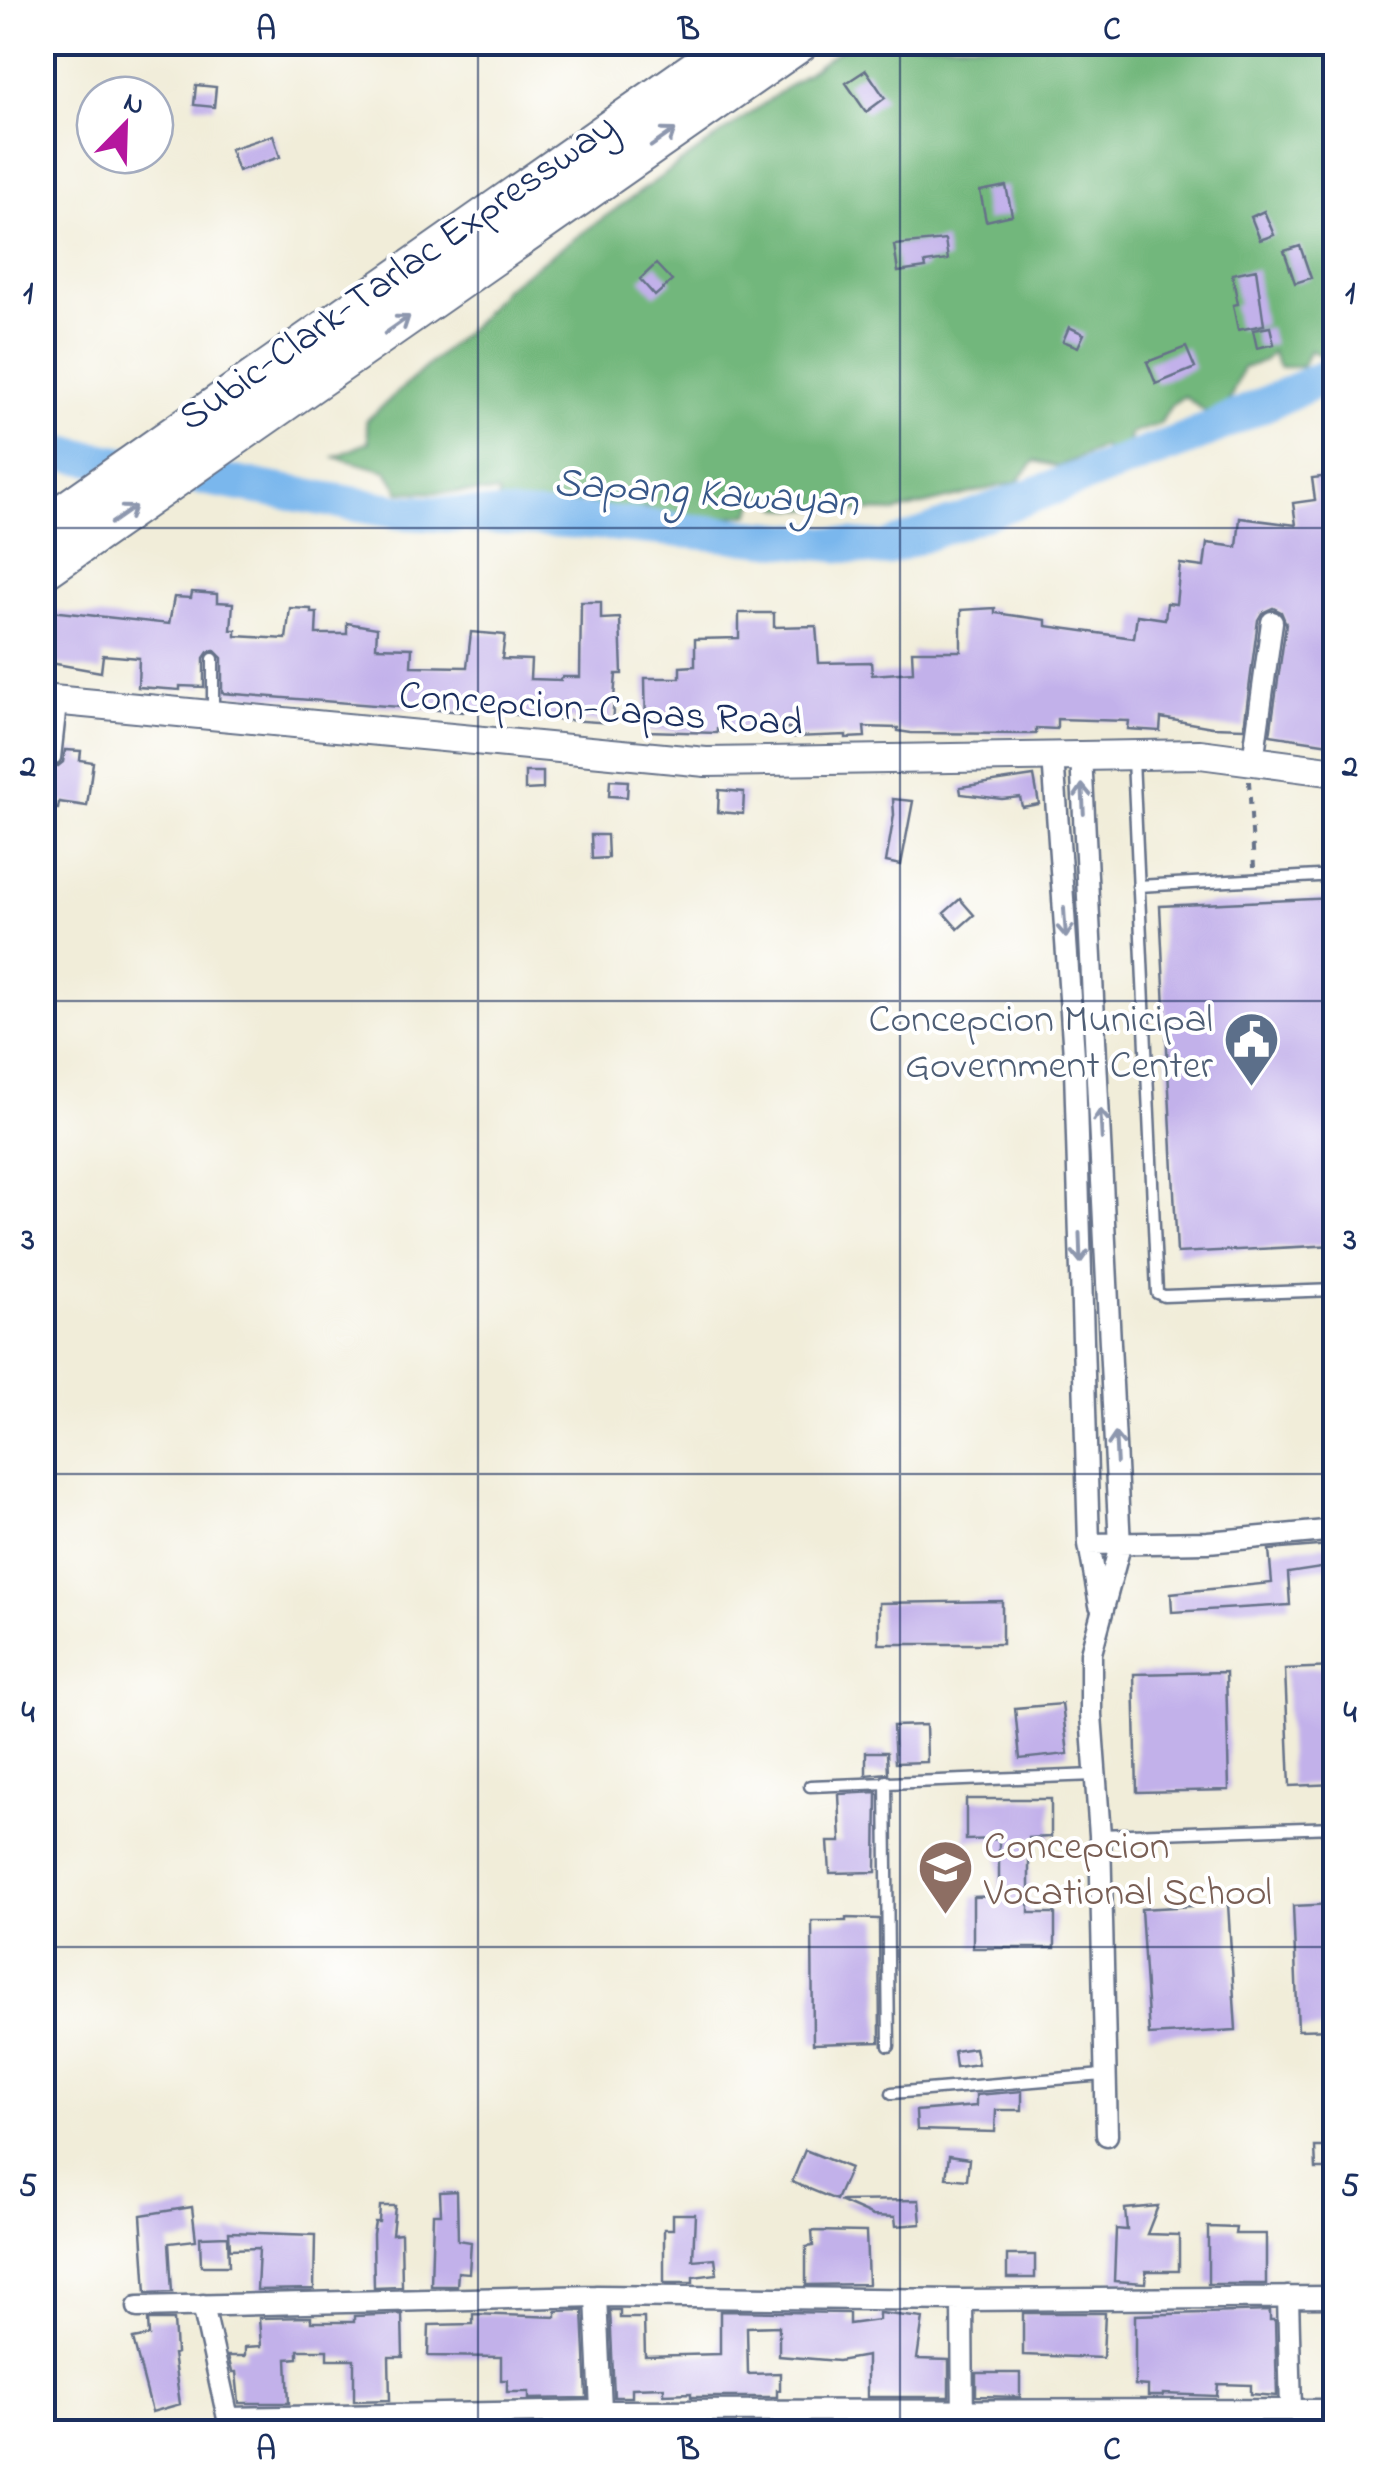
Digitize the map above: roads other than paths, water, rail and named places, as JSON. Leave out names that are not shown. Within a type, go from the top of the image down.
[{"type":"highway","name":"Subic-Clark-Tarlac Expressway","points":[[42,528],[735,42]]},
{"type":"highway","name":"Subic-Clark-Tarlac Expressway","points":[[42,570],[800,42]]},
{"type":"main road","name":"Concepcion-Capas Road","points":[[52,700],[706,762],[1200,754],[1336,772]]},
{"type":"street","points":[[1251,761],[1272,622]]},
{"type":"street","points":[[1067,756],[1088,1544],[1102,1612]]},
{"type":"street","points":[[1067,756],[1120,1546],[1091,1653],[1090,1715],[1100,1835],[1107,2135]]},
{"type":"street","points":[[1088,1544],[1120,1546],[1336,1530]]},
{"type":"street","points":[[596,2296],[602,2411]]},
{"type":"street","points":[[138,2307],[596,2296],[962,2300],[1336,2297]]},
{"type":"street","points":[[1288,2297],[1290,2410]]},
{"type":"street","points":[[962,2300],[963,2422]]},
{"type":"street","points":[[203,2305],[230,2425],[602,2411],[963,2422],[1336,2410]]},
{"type":"lane","points":[[213,659],[214,716]]},
{"type":"lane","points":[[52,700],[55,758]]},
{"type":"lane","points":[[1132,755],[1157,1293],[1164,1296],[1336,1290]]},
{"type":"lane","points":[[1138,886],[1336,875]]},
{"type":"lane","points":[[810,1786],[1095,1775]]},
{"type":"lane","points":[[886,1781],[888,2046]]},
{"type":"lane","points":[[1100,1835],[1336,1827]]},
{"type":"lane","points":[[892,2093],[1103,2075]]},
{"type":"waterway","name":"Sapang Kawayan","points":[[42,450],[400,512],[592,522],[884,549],[1187,439],[1336,372]]},
{"type":"place","name":"Concepcion Municipal Government Center","points":[[1252,1089]]},
{"type":"place","name":"Concepcion Vocational School","points":[[945,1916]]}]
